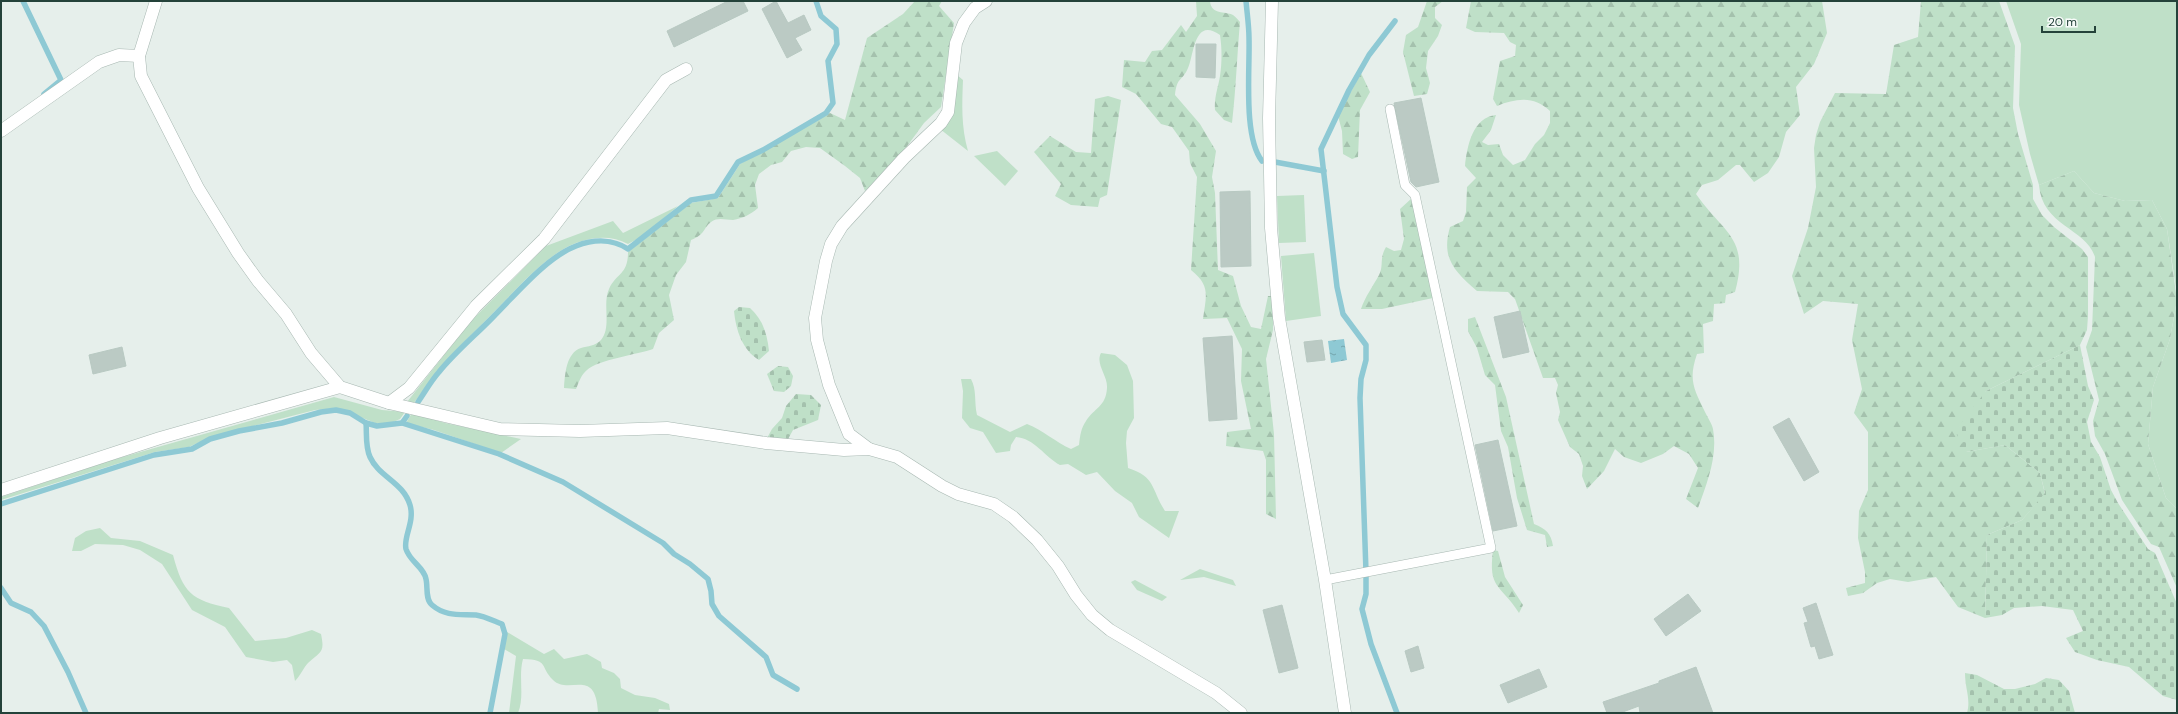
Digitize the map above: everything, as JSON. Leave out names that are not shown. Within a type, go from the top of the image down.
[{"type":"street","points":[[156,1],[139,56],[141,76],[198,188],[242,259],[286,314],[311,353],[340,387],[389,403],[500,429],[580,431],[667,428],[766,443],[844,450],[869,449],[896,457],[942,486],[958,494],[994,504],[1014,517],[1037,540],[1054,561],[1092,615],[1110,630],[1216,693],[1241,713]]},
{"type":"street","points":[[869,449],[849,434],[829,385],[817,340],[815,318],[826,261],[831,244],[842,226],[904,158],[941,124],[948,112],[956,43],[964,22],[975,8],[986,1]]},
{"type":"street","points":[[1272,1],[1269,118],[1271,228],[1278,310],[1325,580],[1345,713]]},
{"type":"street","points":[[1,131],[99,62],[119,55],[139,56]]},
{"type":"street","points":[[389,403],[409,388],[476,306],[544,240],[666,80],[686,69]]},
{"type":"street","points":[[1,490],[160,438],[340,387]]},
{"type":"lane","points":[[1325,580],[1491,548],[1415,196],[1405,185],[1390,109]]},
{"type":"green space","points":[[915,1],[942,1],[939,6],[954,23],[941,107],[924,123],[905,149],[865,191],[860,178],[820,148],[806,147],[791,151],[782,162],[771,165],[759,174],[755,185],[758,208],[749,214],[733,220],[714,220],[708,224],[699,236],[691,240],[686,262],[676,275],[669,295],[674,320],[659,333],[653,349],[609,360],[592,366],[583,374],[576,389],[564,388],[567,365],[572,354],[581,348],[596,344],[604,335],[607,322],[607,295],[612,283],[626,265],[628,252],[691,203],[718,198],[740,164],[830,113],[845,120],[867,38],[903,14]]},
{"type":"green space","points":[[1196,1],[1210,1],[1213,9],[1233,15],[1240,22],[1232,123],[1224,120],[1215,110],[1221,71],[1221,50],[1220,35],[1211,30],[1205,30],[1196,40],[1188,68],[1178,82],[1175,95],[1200,124],[1216,151],[1212,177],[1215,193],[1218,270],[1233,276],[1241,306],[1251,327],[1261,329],[1268,296],[1273,296],[1273,330],[1266,359],[1274,434],[1276,519],[1266,514],[1266,460],[1263,451],[1226,446],[1227,432],[1251,429],[1241,381],[1242,349],[1227,318],[1203,319],[1206,292],[1202,281],[1191,270],[1197,177],[1190,163],[1189,151],[1172,127],[1161,124],[1136,94],[1122,87],[1124,60],[1145,62],[1152,51],[1162,50],[1181,25],[1186,32],[1197,16]]},
{"type":"green space","points":[[1427,1],[1443,1],[1435,7],[1435,18],[1442,25],[1438,36],[1428,51],[1426,68],[1430,83],[1427,94],[1414,96],[1403,52],[1406,35],[1418,27]]},
{"type":"green space","points":[[1471,1],[1822,1],[1827,33],[1814,64],[1796,87],[1800,115],[1786,132],[1779,157],[1768,173],[1754,182],[1740,165],[1736,165],[1718,180],[1702,185],[1696,194],[1731,237],[1736,247],[1739,259],[1739,274],[1735,292],[1726,295],[1725,303],[1714,304],[1713,321],[1703,324],[1704,353],[1697,354],[1694,363],[1693,378],[1695,390],[1712,425],[1714,439],[1711,469],[1698,508],[1686,499],[1698,468],[1689,454],[1674,446],[1663,454],[1641,463],[1624,457],[1615,449],[1604,471],[1587,489],[1582,476],[1583,466],[1579,454],[1570,447],[1558,420],[1560,412],[1556,393],[1558,385],[1555,378],[1543,378],[1515,299],[1508,292],[1477,291],[1462,277],[1452,263],[1447,247],[1450,227],[1463,221],[1466,212],[1467,187],[1476,178],[1465,166],[1467,150],[1477,127],[1488,117],[1496,115],[1491,130],[1482,142],[1488,145],[1499,144],[1503,155],[1513,165],[1525,160],[1535,144],[1544,135],[1550,123],[1550,111],[1538,103],[1518,100],[1497,106],[1493,99],[1500,61],[1515,56],[1516,45],[1510,42],[1504,33],[1475,32],[1466,28]]},
{"type":"green space","points":[[1921,1],[1999,1],[2015,46],[2013,108],[2018,134],[2033,185],[2033,199],[2042,215],[2054,227],[2082,249],[2088,257],[2087,330],[2080,345],[1986,391],[1966,452],[2005,445],[2040,473],[2045,494],[2022,520],[1987,535],[1985,618],[1958,607],[1936,577],[1908,582],[1890,579],[1877,583],[1863,593],[1848,596],[1846,588],[1865,583],[1865,572],[1858,538],[1859,511],[1868,490],[1868,432],[1854,413],[1862,389],[1852,340],[1858,304],[1823,301],[1804,314],[1792,276],[1808,228],[1816,187],[1814,148],[1820,122],[1835,93],[1886,94],[1894,45],[1918,37]]},
{"type":"green space","points":[[2006,1],[2177,1],[2177,295],[2167,229],[2152,200],[2125,201],[2094,193],[2074,171],[2039,185],[2030,154],[2019,105],[2021,44]]},
{"type":"green space","points":[[1361,73],[1370,92],[1360,110],[1358,157],[1352,159],[1343,154],[1342,131],[1338,116]]},
{"type":"green space","points":[[957,75],[963,80],[963,124],[968,151],[940,129]]},
{"type":"green space","points":[[1108,96],[1121,100],[1107,195],[1100,198],[1098,207],[1071,205],[1055,196],[1061,184],[1034,152],[1050,136],[1076,152],[1091,153],[1095,99]]},
{"type":"green space","points":[[997,151],[1018,171],[1005,186],[974,156]]},
{"type":"green space","points":[[2074,171],[2094,193],[2125,201],[2152,200],[2167,229],[2177,300],[2170,339],[2153,387],[2148,444],[2166,498],[2177,509],[2177,588],[2159,547],[2151,544],[2122,500],[2105,454],[2095,436],[2093,421],[2099,400],[2086,347],[2092,330],[2095,257],[2090,247],[2083,239],[2056,218],[2048,209],[2042,199],[2039,185]]},
{"type":"green space","points":[[1304,195],[1306,242],[1279,243],[1277,196]]},
{"type":"green space","points":[[1412,198],[1433,298],[1382,309],[1361,309],[1379,275],[1386,247],[1394,251],[1401,250],[1404,239],[1400,209]]},
{"type":"green space","points":[[678,206],[643,236],[628,244],[606,238],[584,240],[569,246],[548,259],[529,276],[451,355],[413,404],[407,402],[471,321],[546,246],[613,221],[623,233]]},
{"type":"green space","points":[[1314,253],[1321,316],[1286,321],[1281,256]]},
{"type":"green space","points":[[2177,300],[2177,509],[2166,498],[2148,444],[2153,387],[2170,339]]},
{"type":"green space","points":[[739,307],[750,308],[764,327],[769,351],[759,360],[748,351],[738,332],[734,311]]},
{"type":"green space","points":[[1475,317],[1506,397],[1534,524],[1547,532],[1551,538],[1553,546],[1547,547],[1545,535],[1527,530],[1517,498],[1508,447],[1501,431],[1495,385],[1485,375],[1477,348],[1468,331],[1468,319]]},
{"type":"green space","points":[[2080,345],[2088,386],[2094,400],[2087,422],[2091,442],[2100,457],[2111,490],[2148,549],[2155,553],[2177,604],[2177,700],[2163,696],[2129,667],[2097,660],[2075,652],[2066,638],[2083,631],[2073,610],[2042,606],[2014,608],[2002,615],[1985,618],[1987,535],[2022,520],[2045,493],[2040,473],[2005,445],[1966,452],[1955,431],[1986,391]]},
{"type":"green space","points":[[1101,353],[1115,355],[1127,365],[1133,381],[1134,418],[1127,431],[1126,443],[1128,468],[1144,475],[1152,485],[1165,511],[1179,511],[1169,538],[1139,517],[1132,503],[1115,491],[1097,472],[1086,475],[1068,464],[1060,465],[1034,444],[1022,438],[1016,437],[1011,445],[1010,451],[996,453],[983,432],[970,428],[962,418],[963,391],[961,379],[971,379],[974,387],[977,415],[1010,432],[1027,424],[1071,449],[1079,445],[1084,424],[1102,403],[1106,394],[1107,384],[1100,361]]},
{"type":"green space","points":[[778,366],[788,367],[793,376],[791,386],[784,392],[774,391],[767,374]]},
{"type":"green space","points":[[796,394],[811,395],[821,405],[818,420],[793,430],[787,441],[766,440],[772,429],[782,418],[786,406]]},
{"type":"green space","points":[[334,397],[382,410],[405,412],[400,419],[391,423],[375,423],[338,408],[315,410],[210,437],[189,447],[155,452],[1,500],[1,497],[112,460]]},
{"type":"green space","points":[[412,413],[445,423],[521,439],[501,453],[434,430],[406,423]]},
{"type":"green space","points":[[100,528],[111,538],[140,541],[173,555],[181,578],[190,593],[206,602],[229,608],[255,641],[286,638],[312,630],[321,634],[321,651],[306,665],[295,681],[292,665],[287,660],[273,662],[246,657],[225,627],[192,610],[162,564],[140,550],[123,545],[95,544],[81,551],[72,551],[75,538],[86,531]]},
{"type":"green space","points":[[1493,550],[1498,551],[1505,577],[1523,605],[1519,613],[1494,580],[1492,572]]},
{"type":"green space","points":[[1200,569],[1233,580],[1236,586],[1204,577],[1180,580]]},
{"type":"green space","points":[[1135,580],[1167,597],[1162,601],[1137,590],[1131,582]]},
{"type":"green space","points":[[507,632],[544,654],[554,649],[564,659],[587,654],[601,662],[602,668],[614,673],[620,679],[621,688],[635,695],[655,698],[669,704],[670,710],[659,709],[658,713],[598,713],[596,699],[592,690],[587,686],[559,684],[553,680],[541,662],[523,659],[520,707],[518,713],[509,713],[516,656],[504,649]]},
{"type":"green space","points":[[1965,673],[1977,675],[2004,689],[2015,689],[2035,684],[2046,678],[2059,680],[2069,691],[2075,713],[1967,713],[1968,698]]},
{"type":"water","points":[[1344,339],[1347,360],[1331,363],[1328,341]]},
{"type":"building","points":[[728,1],[743,1],[748,11],[674,47],[667,31]]},
{"type":"building","points":[[776,1],[788,23],[804,15],[811,30],[795,38],[802,50],[787,58],[762,9]]},
{"type":"building","points":[[1196,44],[1216,44],[1215,78],[1196,77]]},
{"type":"building","points":[[1421,98],[1439,182],[1416,187],[1411,182],[1394,103]]},
{"type":"building","points":[[1250,191],[1251,266],[1221,267],[1220,192]]},
{"type":"building","points":[[1520,311],[1529,352],[1503,358],[1494,317]]},
{"type":"building","points":[[1232,336],[1237,419],[1209,421],[1203,338]]},
{"type":"building","points":[[1322,340],[1325,360],[1307,362],[1304,342]]},
{"type":"building","points":[[122,347],[126,366],[93,374],[89,355]]},
{"type":"building","points":[[1789,418],[1819,472],[1804,481],[1773,427]]},
{"type":"building","points":[[1498,440],[1517,526],[1493,531],[1475,445]]},
{"type":"building","points":[[1688,594],[1701,611],[1666,636],[1654,619]]},
{"type":"building","points":[[1816,603],[1833,655],[1819,659],[1815,646],[1811,647],[1804,623],[1808,622],[1803,608]]},
{"type":"building","points":[[1282,605],[1298,668],[1279,673],[1263,610]]},
{"type":"building","points":[[1418,646],[1424,668],[1411,672],[1405,651]]},
{"type":"building","points":[[1696,667],[1713,713],[1640,713],[1639,706],[1620,713],[1607,713],[1603,702],[1659,683],[1659,681]]},
{"type":"building","points":[[1539,669],[1547,687],[1508,703],[1500,685]]},
{"type":"waterway","points":[[23,1],[61,80],[44,94]]},
{"type":"waterway","points":[[418,402],[433,379],[452,357],[533,276],[554,258],[576,246],[596,241],[616,243],[628,249],[691,200],[716,196],[738,162],[763,150],[826,113],[833,103],[828,61],[837,44],[836,29],[821,16],[816,1]]},
{"type":"waterway","points":[[1246,1],[1249,33],[1250,120],[1256,150],[1262,161]]},
{"type":"waterway","points":[[1395,21],[1369,55],[1349,90],[1321,149],[1337,287],[1343,314],[1366,345],[1366,360],[1361,379],[1360,398],[1366,572],[1366,594],[1362,609],[1371,644],[1397,713]]},
{"type":"waterway","points":[[1275,162],[1324,171]]},
{"type":"waterway","points":[[1,504],[154,455],[192,449],[210,439],[239,431],[282,423],[321,412],[336,410],[350,413],[366,423],[377,426],[402,423],[407,416]]},
{"type":"waterway","points":[[366,423],[368,453],[370,457],[379,470],[397,485],[407,497],[410,505],[411,517],[406,539],[406,549],[408,554],[425,575],[428,600],[437,609],[448,613],[486,617],[502,624],[505,634],[490,713]]},
{"type":"waterway","points":[[402,423],[499,454],[563,482],[663,543],[674,554],[690,564],[708,579],[712,604],[719,616],[766,657],[773,675],[797,689]]},
{"type":"waterway","points":[[1,588],[11,603],[31,612],[44,626],[68,672],[86,713]]}]
